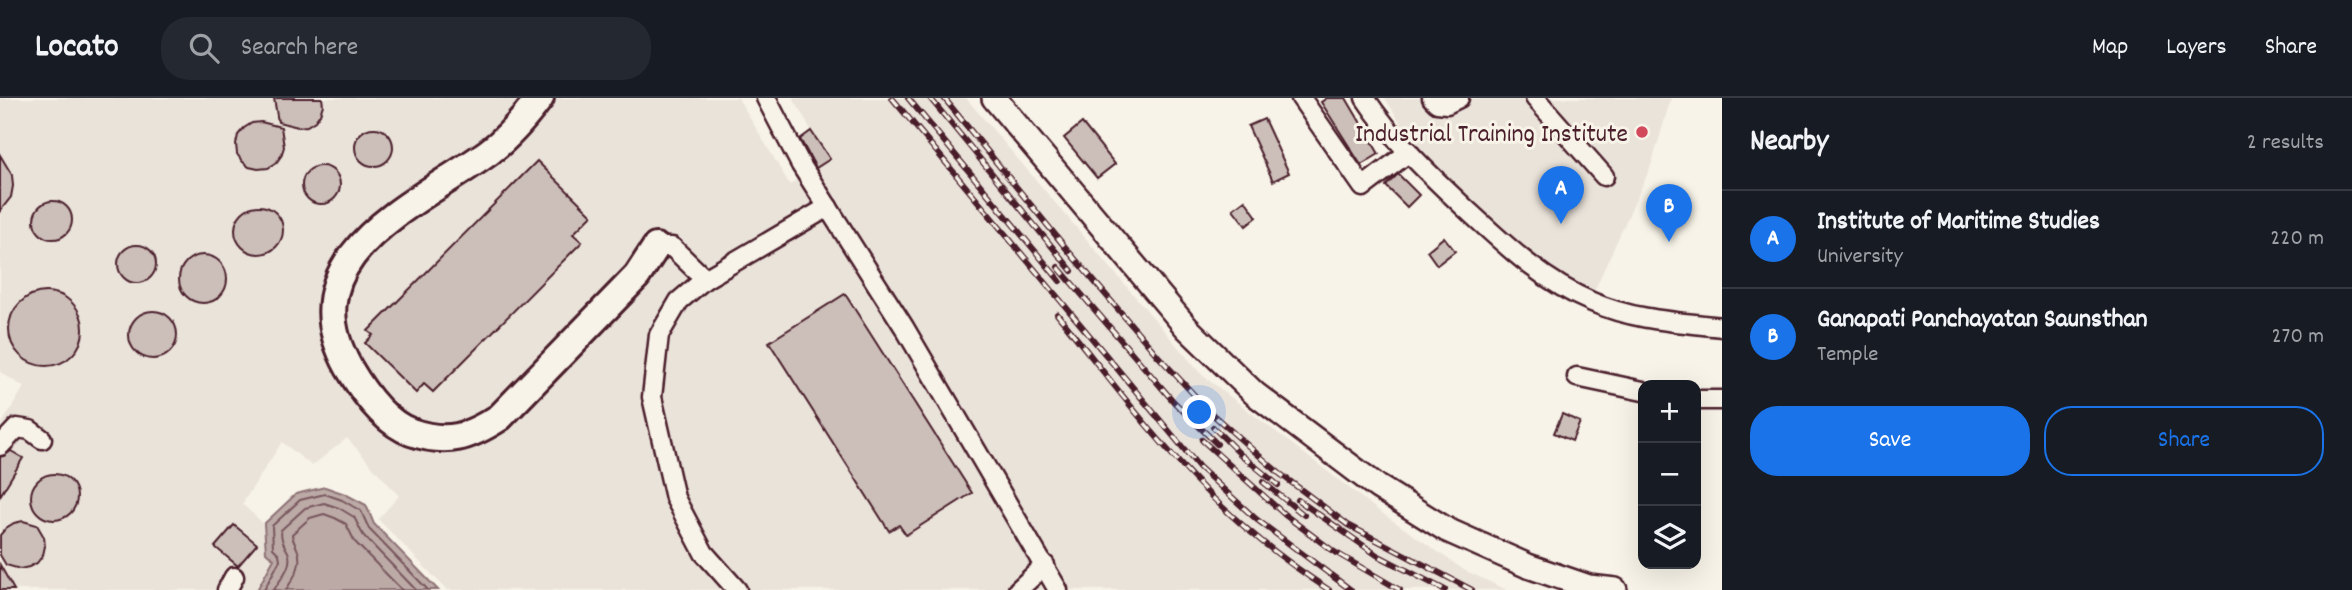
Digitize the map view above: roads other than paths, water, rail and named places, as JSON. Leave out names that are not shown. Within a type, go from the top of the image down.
[{"type":"highway","points":[[540,98],[504,139],[375,254],[357,276],[349,298],[350,322],[356,346],[372,374],[394,401],[421,419],[446,423],[472,418],[491,407],[627,267],[656,247]]},
{"type":"highway","points":[[451,187],[515,152],[543,122],[559,98]]},
{"type":"main road","points":[[994,98],[1187,328],[1255,394],[1378,487],[1447,530],[1540,570],[1588,587],[1615,590]]},
{"type":"street","points":[[766,98],[802,165],[904,327],[1058,590]]},
{"type":"street","points":[[1301,98],[1363,187],[1409,152]]},
{"type":"street","points":[[1365,98],[1422,168],[1520,259],[1563,289],[1641,318],[1722,327]]},
{"type":"street","points":[[1432,98],[1437,103],[1447,104],[1459,98]]},
{"type":"street","points":[[1535,98],[1604,176]]},
{"type":"street","points":[[737,590],[704,553],[675,498],[652,397],[659,335],[678,301],[705,279],[828,207]]},
{"type":"street","points":[[656,247],[672,247],[705,279]]},
{"type":"street","points":[[1577,377],[1638,390]]},
{"type":"street","points":[[1701,400],[1722,400]]},
{"type":"street","points":[[0,446],[17,428],[30,430],[42,439]]},
{"type":"street","points":[[1018,590],[1045,565]]},
{"type":"water","points":[[325,487],[366,505],[374,524],[438,590],[257,590],[274,559],[266,552],[264,524],[296,494]]},
{"type":"railway","points":[[892,98],[1199,467],[1256,519],[1351,590]]},
{"type":"railway","points":[[908,98],[1060,281]]},
{"type":"railway","points":[[930,98],[1072,271]]},
{"type":"railway","points":[[944,98],[1070,253],[1158,356],[1212,414],[1279,473],[1348,525],[1472,590]]},
{"type":"railway","points":[[1058,267],[1174,402],[1217,444]]},
{"type":"railway","points":[[1057,314],[1149,428],[1208,493],[1266,545],[1329,590]]},
{"type":"railway","points":[[1213,427],[1240,454],[1278,485]]},
{"type":"railway","points":[[1202,440],[1285,515],[1333,551],[1400,590]]},
{"type":"railway","points":[[1263,482],[1304,515]]},
{"type":"railway","points":[[1298,500],[1377,555],[1445,590]]},
{"type":"place","name":"Industrial Training Institute","points":[[1642,132]]},
{"type":"place","name":"Institute of Maritime Studies","points":[[1561,224]]},
{"type":"place","name":"Ganapati Panchayatan Saunsthan","points":[[1669,242]]}]
